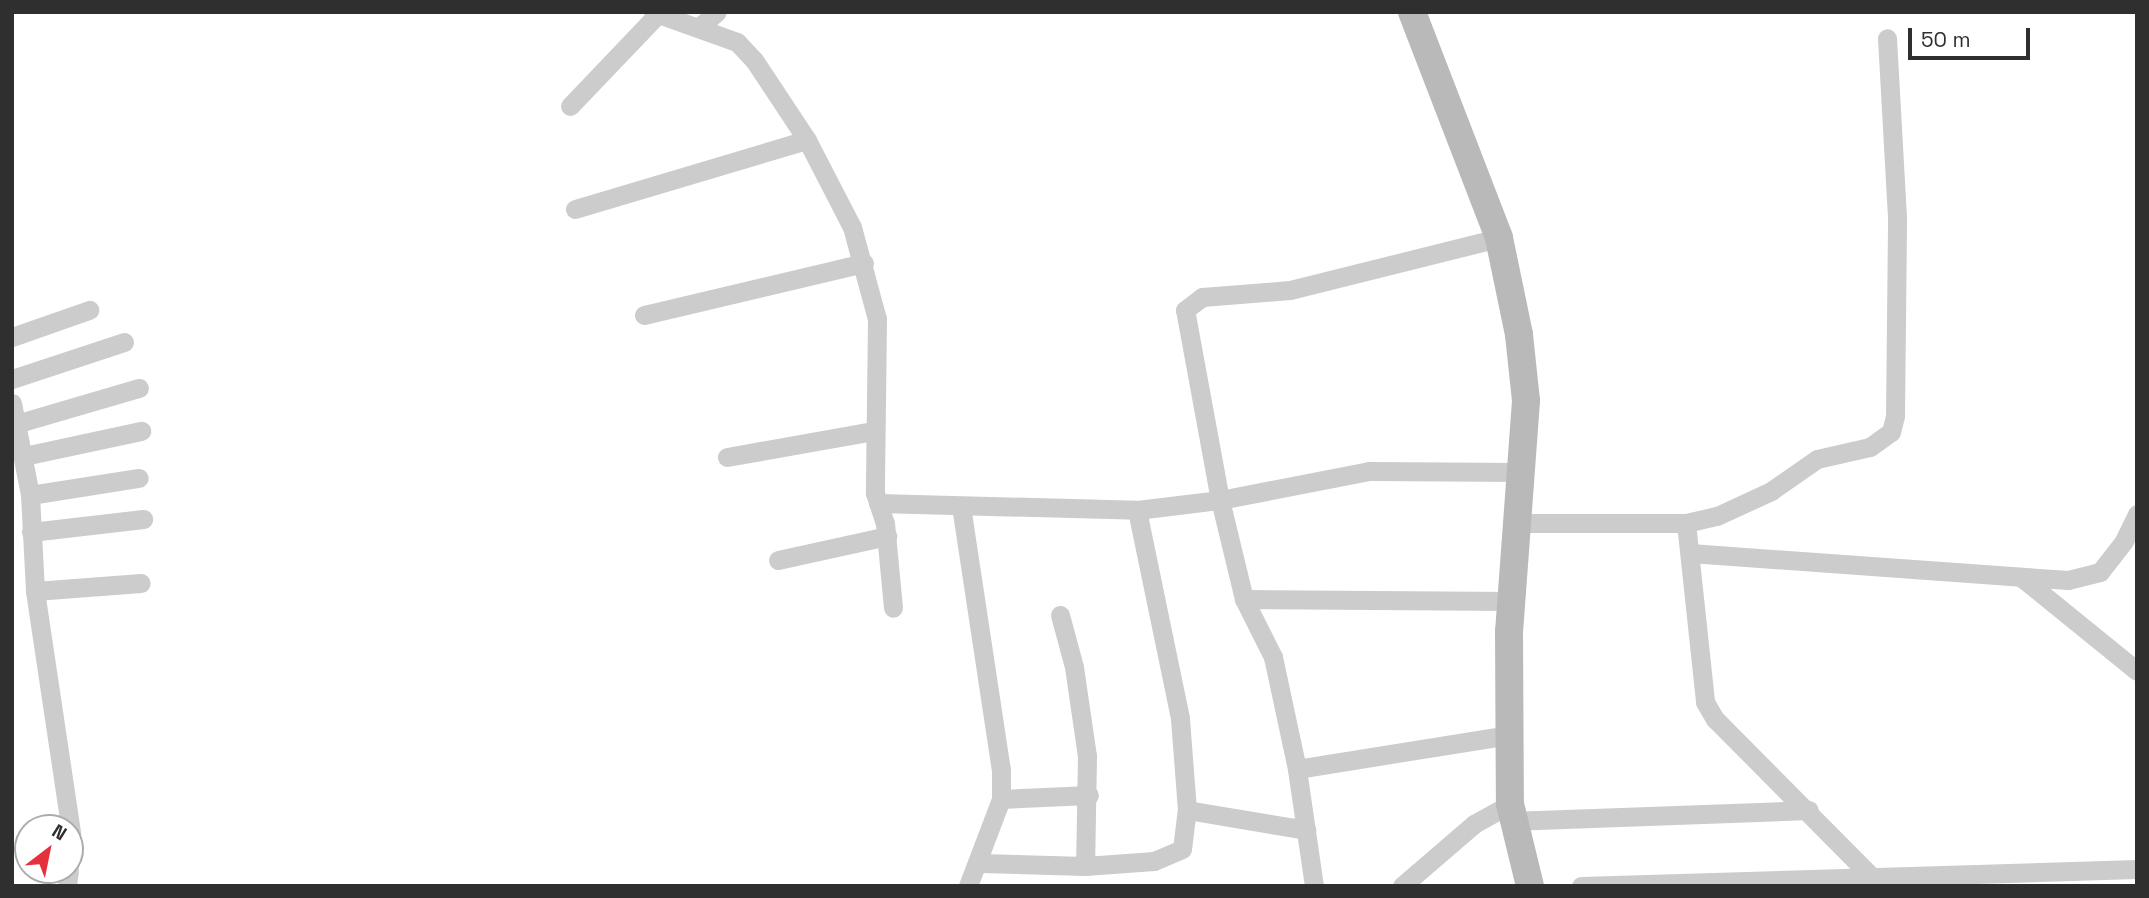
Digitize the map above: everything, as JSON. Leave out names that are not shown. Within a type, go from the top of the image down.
[{"type":"main road","points":[[1412,12],[1499,238],[1519,335],[1526,401],[1513,601],[1508,735],[1510,812],[1530,886]]},
{"type":"street","points":[[699,27],[717,12]]},
{"type":"street","points":[[569,106],[655,13],[737,42],[807,140],[852,227],[864,263],[877,319],[878,378],[873,431],[878,503],[887,536],[893,608]]},
{"type":"street","points":[[1520,523],[1686,523],[1717,516],[1771,491],[1816,459],[1870,447],[1891,432],[1895,416],[1897,217],[1888,38]]},
{"type":"street","points":[[575,209],[807,140]]},
{"type":"street","points":[[1314,886],[1297,769],[1273,657],[1244,599],[1220,500],[1185,310],[1192,301],[1290,290],[1499,238]]},
{"type":"street","points":[[644,315],[864,263]]},
{"type":"street","points":[[12,337],[89,310]]},
{"type":"street","points":[[12,379],[124,342]]},
{"type":"street","points":[[68,814],[35,591],[30,495],[14,409],[139,388]]},
{"type":"street","points":[[24,456],[141,431]]},
{"type":"street","points":[[727,457],[873,431]]},
{"type":"street","points":[[878,503],[1137,510],[1220,500],[1369,471],[1523,472]]},
{"type":"street","points":[[30,495],[139,478]]},
{"type":"street","points":[[961,506],[1001,769],[1001,799],[980,863],[968,886]]},
{"type":"street","points":[[980,863],[1085,866],[1171,856],[1182,849],[1187,810],[1175,682],[1137,510]]},
{"type":"street","points":[[1690,554],[2068,580],[2101,572],[2124,541],[2137,514]]},
{"type":"street","points":[[31,532],[143,519]]},
{"type":"street","points":[[1686,523],[1706,702],[1715,719],[1810,810],[1877,882]]},
{"type":"street","points":[[778,560],[887,536]]},
{"type":"street","points":[[2021,577],[2137,671]]},
{"type":"street","points":[[35,591],[141,583]]},
{"type":"street","points":[[1244,599],[1513,601]]},
{"type":"street","points":[[1060,615],[1074,667],[1089,795],[1085,866]]},
{"type":"street","points":[[1297,769],[1508,735]]},
{"type":"street","points":[[1001,799],[1089,795]]},
{"type":"street","points":[[1187,810],[1306,830]]},
{"type":"street","points":[[1402,886],[1474,824],[1510,812],[1810,810]]},
{"type":"street","points":[[1581,886],[1877,882],[2137,869]]}]
